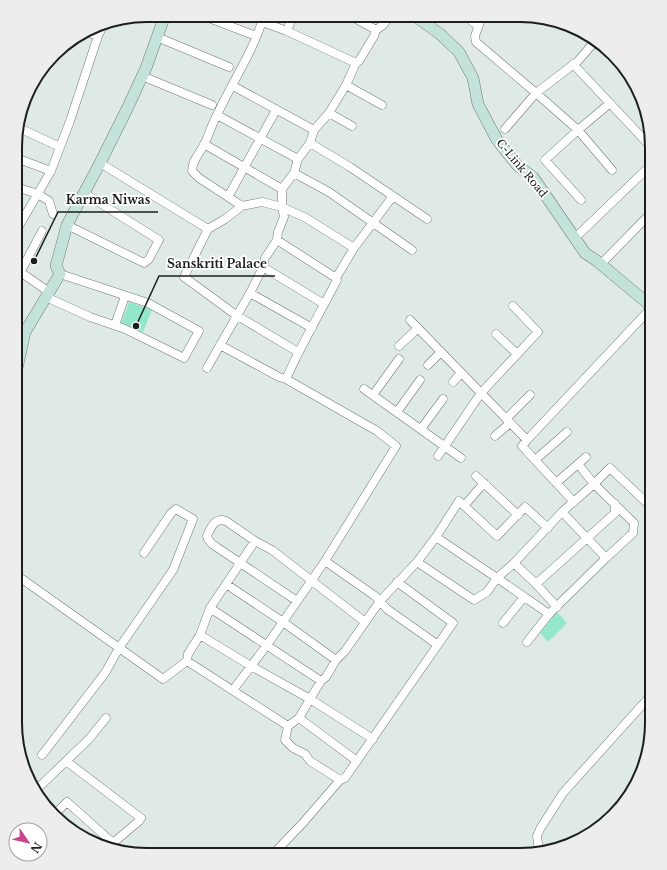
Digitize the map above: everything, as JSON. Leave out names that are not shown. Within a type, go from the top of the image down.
[{"type":"street","points":[[22,273],[48,295],[90,317],[125,329],[184,358],[199,332],[148,303],[60,274],[56,266],[67,225],[100,163],[142,76],[162,22]]},
{"type":"street","points":[[219,22],[256,36]]},
{"type":"street","points":[[242,206],[199,178],[192,171],[194,162],[233,86],[261,22]]},
{"type":"street","points":[[270,22],[286,31],[356,63]]},
{"type":"street","points":[[286,31],[290,22]]},
{"type":"street","points":[[362,22],[376,30]]},
{"type":"street","points":[[206,368],[250,293],[263,267],[265,258],[277,240],[278,232],[284,217],[282,207],[282,189],[294,173],[298,159],[310,143],[314,130],[328,113],[346,85],[356,63],[359,61],[376,30],[385,22]]},
{"type":"street","name":"C-Link Road","points":[[423,22],[440,34],[460,52],[473,78],[478,104],[497,140],[517,165],[533,177],[585,253],[601,264],[645,301]]},
{"type":"street","points":[[473,22],[478,26]]},
{"type":"street","points":[[480,22],[475,36],[476,42],[578,130],[612,170]]},
{"type":"street","points":[[22,221],[51,171],[70,121],[100,32]]},
{"type":"street","points":[[93,34],[98,36]]},
{"type":"street","points":[[157,37],[229,67]]},
{"type":"street","points":[[505,129],[536,93],[573,64],[592,44]]},
{"type":"street","points":[[573,64],[645,140]]},
{"type":"street","points":[[142,76],[212,105]]},
{"type":"street","points":[[346,85],[382,105]]},
{"type":"street","points":[[233,86],[314,130]]},
{"type":"street","points":[[580,200],[545,160],[609,104]]},
{"type":"street","points":[[228,197],[276,110]]},
{"type":"street","points":[[328,113],[352,126]]},
{"type":"street","points":[[217,115],[298,159]]},
{"type":"street","points":[[23,130],[60,147]]},
{"type":"street","points":[[310,143],[350,167],[427,219]]},
{"type":"street","points":[[204,144],[282,189]]},
{"type":"street","points":[[22,160],[51,171]]},
{"type":"street","points":[[100,163],[208,229]]},
{"type":"street","points":[[576,238],[645,171]]},
{"type":"street","points":[[294,173],[329,192],[412,250]]},
{"type":"street","points":[[22,189],[38,194],[49,201],[53,214]]},
{"type":"street","points":[[67,225],[144,263],[149,259],[159,240],[84,193]]},
{"type":"street","points":[[286,379],[298,352],[337,280],[336,278],[354,248],[393,196]]},
{"type":"street","points":[[298,352],[236,315],[184,277],[208,229],[225,219],[242,206],[262,202],[282,207],[306,218],[354,248]]},
{"type":"street","points":[[601,264],[645,219]]},
{"type":"street","points":[[22,264],[42,231]]},
{"type":"street","points":[[277,240],[336,278]]},
{"type":"street","points":[[263,267],[324,304]]},
{"type":"street","points":[[22,346],[25,332],[60,274]]},
{"type":"street","points":[[250,293],[312,328]]},
{"type":"street","points":[[116,326],[125,296]]},
{"type":"street","points":[[438,456],[481,393],[538,332],[513,306]]},
{"type":"street","points":[[574,502],[522,446],[645,314]]},
{"type":"street","points":[[410,320],[527,440]]},
{"type":"street","points":[[400,346],[418,328]]},
{"type":"street","points":[[496,334],[518,354]]},
{"type":"street","points":[[220,345],[279,377],[286,379],[376,431],[396,446],[325,561],[267,645],[233,690]]},
{"type":"street","points":[[428,365],[442,352]]},
{"type":"street","points":[[372,395],[399,359]]},
{"type":"street","points":[[453,382],[461,373]]},
{"type":"street","points":[[397,412],[420,380]]},
{"type":"street","points":[[364,389],[461,458]]},
{"type":"street","points":[[495,436],[530,395]]},
{"type":"street","points":[[421,429],[443,399]]},
{"type":"street","points":[[535,460],[567,432]]},
{"type":"street","points":[[556,483],[586,456]]},
{"type":"street","points":[[527,642],[549,614],[633,533],[634,523],[594,484],[578,464]]},
{"type":"street","points":[[417,562],[474,600],[487,592],[497,578],[514,563],[562,512],[610,468],[645,501]]},
{"type":"street","points":[[476,476],[518,515]]},
{"type":"street","points":[[464,506],[484,483]]},
{"type":"street","points":[[340,780],[310,761],[305,754],[293,748],[285,740],[288,726],[299,718],[321,681],[326,677],[336,660],[346,651],[380,601],[417,562],[436,537],[459,501],[497,536],[525,507],[548,528]]},
{"type":"street","points":[[536,584],[615,513],[616,504]]},
{"type":"street","points":[[42,755],[92,692],[119,648],[173,570],[193,518],[176,508],[144,553]]},
{"type":"street","points":[[562,512],[606,558]]},
{"type":"street","points":[[297,601],[212,544],[208,540],[207,536],[214,524],[221,519],[226,521],[255,541],[272,550],[365,622]]},
{"type":"street","points":[[436,537],[549,614]]},
{"type":"street","points":[[22,579],[163,679],[187,661],[188,654],[200,635],[210,608],[255,541]]},
{"type":"street","points":[[325,561],[374,596],[387,609],[438,645]]},
{"type":"street","points":[[514,563],[557,607]]},
{"type":"street","points":[[279,848],[340,780],[344,778],[373,739],[453,623],[397,582]]},
{"type":"street","points":[[226,584],[336,660]]},
{"type":"street","points":[[503,623],[524,597]]},
{"type":"street","points":[[210,608],[321,681]]},
{"type":"street","points":[[200,635],[310,699],[373,739]]},
{"type":"street","points":[[187,661],[288,726]]},
{"type":"street","points":[[538,847],[537,836],[540,828],[562,793],[645,702]]},
{"type":"street","points":[[39,787],[89,739],[106,718]]},
{"type":"street","points":[[299,718],[357,761]]},
{"type":"street","points":[[66,761],[141,818],[113,844]]},
{"type":"street","points":[[58,811],[67,802],[108,842]]},
{"type":"green space","points":[[129,302],[152,310],[143,332],[121,323]]},
{"type":"green space","points":[[557,612],[567,623],[548,642],[540,633]]},
{"type":"place","name":"Karma Niwas","points":[[34,261]]},
{"type":"place","name":"Sanskriti Palace","points":[[136,326]]}]
